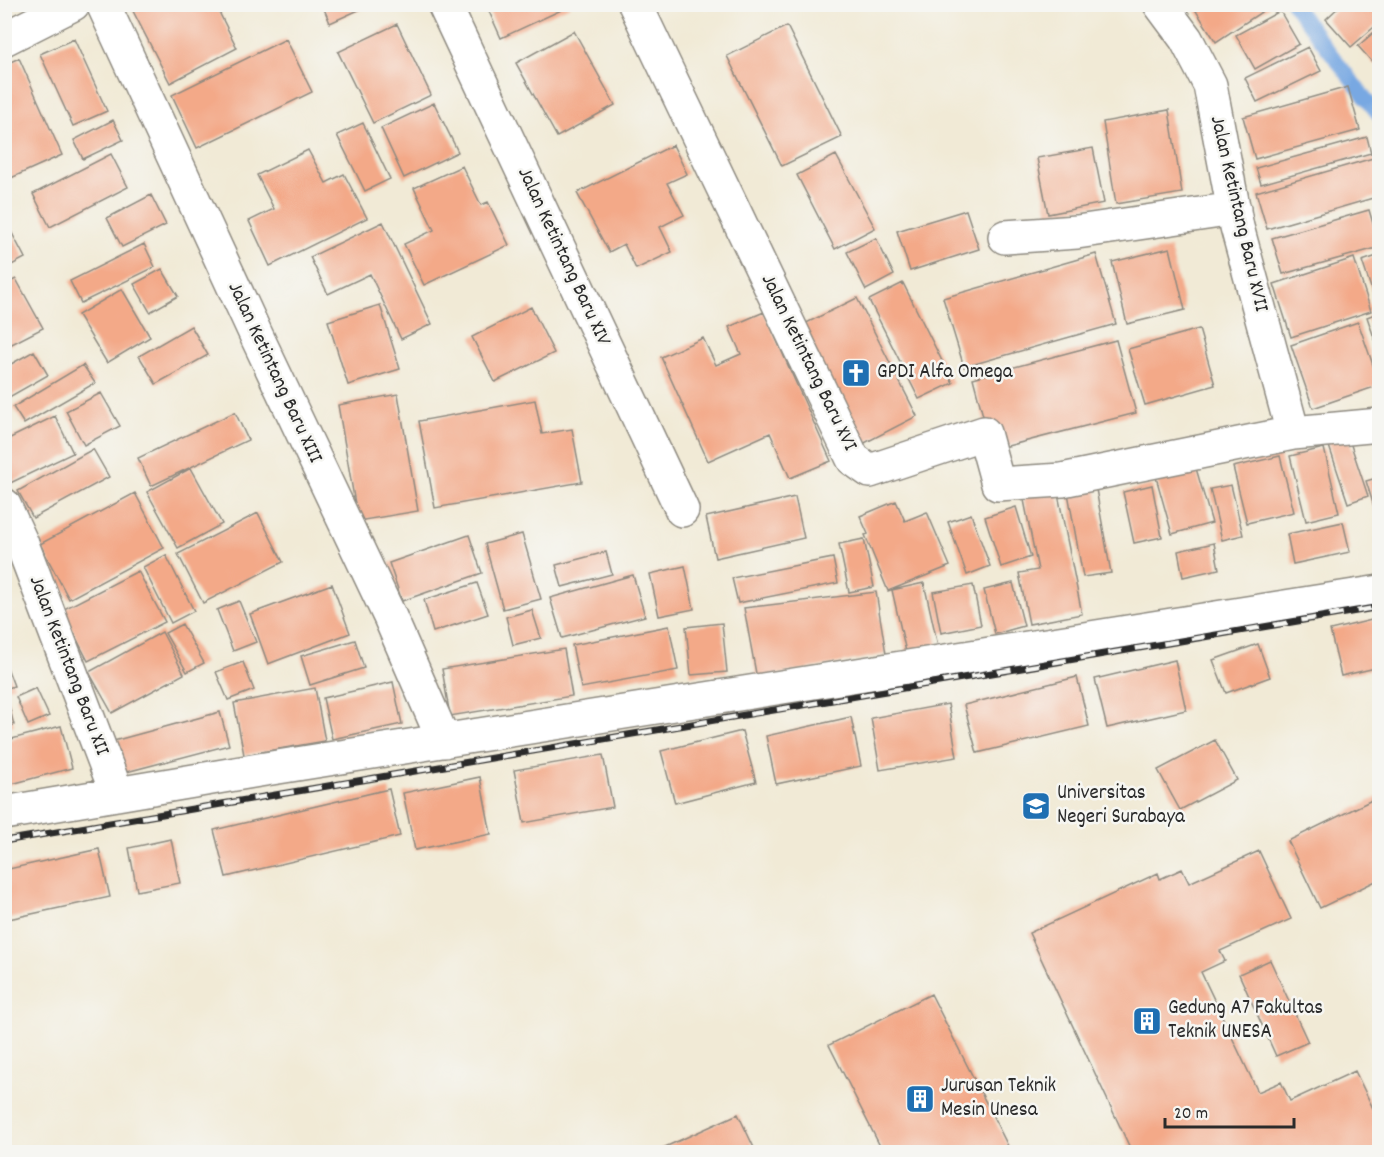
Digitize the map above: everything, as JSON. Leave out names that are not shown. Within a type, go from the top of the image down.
[{"type":"street","points":[[4,39],[73,4]]},
{"type":"street","name":"Jalan Ketintang Baru XIII","points":[[103,4],[390,617],[444,741]]},
{"type":"street","name":"Jalan Ketintang Baru XIV","points":[[444,4],[682,510]]},
{"type":"street","name":"Jalan Ketintang Baru XVI","points":[[636,4],[853,459],[862,467],[870,471],[984,433],[998,484],[1062,480],[1293,433],[1380,425]]},
{"type":"street","name":"Jalan Ketintang Baru XVII","points":[[1160,4],[1186,39],[1210,86],[1234,209],[1293,433]]},
{"type":"street","points":[[1005,237],[1077,232],[1234,209]]},
{"type":"street","name":"Jalan Ketintang Baru XII","points":[[4,505],[22,544],[117,794]]},
{"type":"street","points":[[4,813],[1380,592]]},
{"type":"building","points":[[146,4],[215,4],[237,48],[170,83],[133,11]]},
{"type":"building","points":[[322,4],[372,4],[330,23]]},
{"type":"building","points":[[1205,4],[1268,4],[1269,7],[1216,42],[1196,11]]},
{"type":"building","points":[[1342,4],[1380,4],[1380,22],[1351,47],[1326,19]]},
{"type":"building","points":[[493,5],[572,5],[501,38],[487,7]]},
{"type":"building","points":[[1280,11],[1299,44],[1255,69],[1236,35]]},
{"type":"building","points":[[397,24],[431,95],[373,123],[338,52]]},
{"type":"building","points":[[787,26],[842,137],[782,166],[727,56]]},
{"type":"building","points":[[1380,27],[1380,61],[1375,65],[1358,46]]},
{"type":"building","points":[[574,31],[615,105],[557,137],[516,63]]},
{"type":"building","points":[[74,39],[107,111],[73,126],[40,54]]},
{"type":"building","points":[[286,39],[312,92],[197,148],[172,95]]},
{"type":"building","points":[[1308,47],[1321,71],[1257,102],[1245,78]]},
{"type":"building","points":[[19,58],[62,155],[11,178],[4,165],[4,65]]},
{"type":"building","points":[[1348,87],[1360,130],[1255,159],[1243,117]]},
{"type":"building","points":[[434,103],[458,152],[404,178],[381,128]]},
{"type":"building","points":[[1169,110],[1182,193],[1116,204],[1103,122]]},
{"type":"building","points":[[113,120],[123,140],[83,159],[74,140]]},
{"type":"building","points":[[363,123],[390,179],[365,191],[337,135]]},
{"type":"building","points":[[1367,137],[1371,153],[1261,184],[1256,168]]},
{"type":"building","points":[[673,145],[687,174],[667,183],[684,215],[660,227],[672,252],[636,269],[624,244],[609,252],[577,193]]},
{"type":"building","points":[[1093,148],[1104,203],[1048,214],[1037,158]]},
{"type":"building","points":[[308,150],[326,183],[344,174],[367,218],[270,266],[249,221],[274,209],[257,175]]},
{"type":"building","points":[[111,154],[128,187],[50,227],[33,194]]},
{"type":"building","points":[[836,155],[875,228],[835,249],[797,175]]},
{"type":"building","points":[[1380,156],[1380,196],[1267,229],[1256,192]]},
{"type":"building","points":[[462,166],[481,205],[488,202],[509,245],[424,285],[404,244],[434,230],[414,188]]},
{"type":"building","points":[[151,195],[166,225],[122,247],[107,218]]},
{"type":"building","points":[[966,210],[979,249],[910,271],[897,231]]},
{"type":"building","points":[[1369,210],[1380,247],[1283,274],[1272,238]]},
{"type":"building","points":[[4,218],[25,258],[4,269]]},
{"type":"building","points":[[383,222],[432,324],[401,339],[370,274],[328,294],[310,257]]},
{"type":"building","points":[[876,238],[894,275],[866,290],[847,252]]},
{"type":"building","points":[[144,244],[155,267],[81,303],[70,281]]},
{"type":"building","points":[[1170,248],[1185,310],[1127,324],[1112,262]]},
{"type":"building","points":[[1096,254],[1116,324],[964,367],[943,298]]},
{"type":"building","points":[[1380,255],[1380,299],[1375,300],[1362,261]]},
{"type":"building","points":[[1354,258],[1371,311],[1291,337],[1274,284]]},
{"type":"building","points":[[162,269],[178,296],[150,312],[134,284]]},
{"type":"building","points":[[16,279],[43,328],[4,348],[4,285]]},
{"type":"building","points":[[903,283],[953,383],[919,399],[869,300]]},
{"type":"building","points":[[122,289],[150,337],[107,363],[78,315]]},
{"type":"building","name":"GPDI Alfa Omega","points":[[857,298],[917,416],[855,448],[794,329]]},
{"type":"building","points":[[380,305],[400,369],[348,385],[328,321]]},
{"type":"building","points":[[531,307],[554,353],[495,382],[472,337]]},
{"type":"building","points":[[764,312],[831,461],[790,478],[770,433],[708,461],[661,357],[703,338],[716,365],[741,354],[729,327]]},
{"type":"building","points":[[1380,312],[1380,352],[1379,352],[1367,317]]},
{"type":"building","points":[[1358,322],[1380,385],[1313,408],[1291,345]]},
{"type":"building","points":[[191,326],[208,355],[156,384],[139,356]]},
{"type":"building","points":[[1199,329],[1215,385],[1145,405],[1128,349]]},
{"type":"building","points":[[1116,340],[1136,413],[992,450],[973,378]]},
{"type":"building","points":[[34,351],[48,375],[4,400],[4,368]]},
{"type":"building","points":[[83,365],[95,383],[24,424],[13,407]]},
{"type":"building","points":[[101,393],[120,426],[84,445],[66,411]]},
{"type":"building","points":[[398,394],[418,511],[358,521],[338,405]]},
{"type":"building","points":[[535,400],[542,434],[572,429],[582,482],[435,508],[419,421]]},
{"type":"building","points":[[235,412],[248,440],[151,486],[138,458]]},
{"type":"building","points":[[55,416],[73,453],[4,486],[4,441]]},
{"type":"building","points":[[1347,433],[1368,496],[1348,503],[1327,440]]},
{"type":"building","points":[[1324,448],[1339,513],[1306,521],[1290,456]]},
{"type":"building","points":[[93,449],[109,477],[33,518],[18,491]]},
{"type":"building","points":[[1280,456],[1294,512],[1247,523],[1233,467]]},
{"type":"building","points":[[1193,458],[1212,523],[1172,534],[1154,470]]},
{"type":"building","points":[[191,468],[222,524],[178,548],[147,492]]},
{"type":"building","points":[[1380,477],[1380,512],[1376,513],[1366,481]]},
{"type":"building","points":[[1152,485],[1162,537],[1134,543],[1123,492]]},
{"type":"building","points":[[1231,485],[1243,535],[1222,540],[1210,489]]},
{"type":"building","points":[[1057,489],[1082,614],[1029,624],[1019,573],[1038,570],[1023,495]]},
{"type":"building","points":[[1096,489],[1111,573],[1083,577],[1068,493]]},
{"type":"building","points":[[135,493],[164,548],[69,599],[40,544]]},
{"type":"building","points":[[795,497],[804,538],[715,558],[706,517]]},
{"type":"building","points":[[896,501],[905,521],[927,512],[950,566],[888,591],[865,535],[868,534],[860,516]]},
{"type":"building","points":[[1016,507],[1031,557],[1001,567],[985,517]]},
{"type":"building","points":[[258,513],[283,562],[203,603],[178,554]]},
{"type":"building","points":[[971,514],[990,566],[967,575],[948,522]]},
{"type":"building","points":[[1343,522],[1350,552],[1293,564],[1287,534]]},
{"type":"building","points":[[522,534],[541,599],[503,609],[485,544]]},
{"type":"building","points":[[469,535],[482,573],[402,601],[389,563]]},
{"type":"building","points":[[864,539],[874,587],[849,592],[839,544]]},
{"type":"building","points":[[1214,543],[1219,569],[1183,577],[1178,551]]},
{"type":"building","points":[[606,552],[612,574],[562,587],[556,565]]},
{"type":"building","points":[[166,555],[194,611],[171,623],[143,567]]},
{"type":"building","points":[[833,558],[838,583],[738,603],[732,578]]},
{"type":"building","points":[[685,566],[694,609],[659,616],[650,574]]},
{"type":"building","points":[[138,571],[165,622],[88,661],[62,610]]},
{"type":"building","points":[[633,575],[645,616],[562,638],[550,598]]},
{"type":"building","points":[[477,583],[488,614],[433,632],[424,600]]},
{"type":"building","points":[[924,583],[938,646],[906,652],[892,590]]},
{"type":"building","points":[[1013,583],[1024,626],[995,634],[984,590]]},
{"type":"building","points":[[332,584],[350,633],[268,664],[250,614]]},
{"type":"building","points":[[973,585],[981,625],[941,633],[933,592]]},
{"type":"building","points":[[876,592],[886,654],[757,679],[744,608]]},
{"type":"building","points":[[239,601],[256,642],[233,651],[217,610]]},
{"type":"building","points":[[532,610],[541,638],[513,645],[506,617]]},
{"type":"building","points":[[1380,618],[1380,667],[1341,676],[1330,630]]},
{"type":"building","points":[[722,623],[727,672],[691,675],[686,627]]},
{"type":"building","points":[[182,624],[204,663],[187,672],[165,633]]},
{"type":"building","points":[[669,626],[678,670],[581,688],[572,645]]},
{"type":"building","points":[[162,632],[184,674],[112,713],[89,672]]},
{"type":"building","points":[[355,640],[364,668],[310,685],[301,656]]},
{"type":"building","points":[[1258,644],[1270,677],[1226,693],[1213,660]]},
{"type":"building","points":[[564,649],[572,696],[450,716],[442,669]]},
{"type":"building","points":[[1175,660],[1186,710],[1107,728],[1095,679]]},
{"type":"building","points":[[5,662],[14,686],[5,689]]},
{"type":"building","points":[[243,662],[254,690],[228,700],[216,672]]},
{"type":"building","points":[[1077,677],[1089,726],[977,753],[964,705]]},
{"type":"building","points":[[393,682],[402,724],[332,739],[323,698]]},
{"type":"building","points":[[36,688],[49,716],[28,725],[16,697]]},
{"type":"building","points":[[315,688],[325,741],[244,755],[234,703]]},
{"type":"building","points":[[6,694],[14,725],[4,727],[4,695]]},
{"type":"building","points":[[948,704],[957,757],[880,770],[871,718]]},
{"type":"building","points":[[220,712],[229,745],[115,775],[106,743]]},
{"type":"building","points":[[851,717],[861,766],[776,784],[766,736]]},
{"type":"building","points":[[61,726],[72,768],[4,786],[4,741]]},
{"type":"building","points":[[742,731],[756,782],[675,803],[661,751]]},
{"type":"building","points":[[1215,740],[1237,780],[1180,810],[1158,770]]},
{"type":"building","points":[[603,755],[613,807],[524,823],[514,770]]},
{"type":"building","points":[[480,777],[491,834],[415,850],[403,793]]},
{"type":"building","points":[[389,789],[400,836],[226,877],[214,830]]},
{"type":"building","points":[[1380,796],[1380,879],[1320,908],[1288,841]]},
{"type":"building","points":[[171,839],[180,883],[137,891],[129,848]]},
{"type":"building","points":[[99,849],[110,897],[4,920],[4,870]]},
{"type":"building","name":"Gedung A7 Fakultas Teknik UNESA","points":[[1259,851],[1291,919],[1220,951],[1225,961],[1201,972],[1258,1092],[1281,1082],[1290,1101],[1355,1071],[1380,1123],[1380,1149],[1373,1152],[1132,1152],[1029,933],[1158,873],[1160,879],[1182,869],[1189,883]]},
{"type":"building","points":[[1270,960],[1308,1042],[1276,1056],[1239,974]]},
{"type":"building","name":"Jurusan Teknik Mesin Unesa","points":[[931,994],[1011,1152],[883,1152],[829,1045]]},
{"type":"building","points":[[738,1114],[756,1152],[654,1152]]},
{"type":"waterway","points":[[1293,4],[1380,117]]},
{"type":"railway","points":[[4,841],[1380,607]]},
{"type":"place","name":"GPDI Alfa Omega","points":[[856,373]]},
{"type":"place","name":"Universitas Negeri Surabaya","points":[[1036,806]]},
{"type":"place","name":"Gedung A7 Fakultas Teknik UNESA","points":[[1147,1021]]},
{"type":"place","name":"Jurusan Teknik Mesin Unesa","points":[[920,1099]]}]
